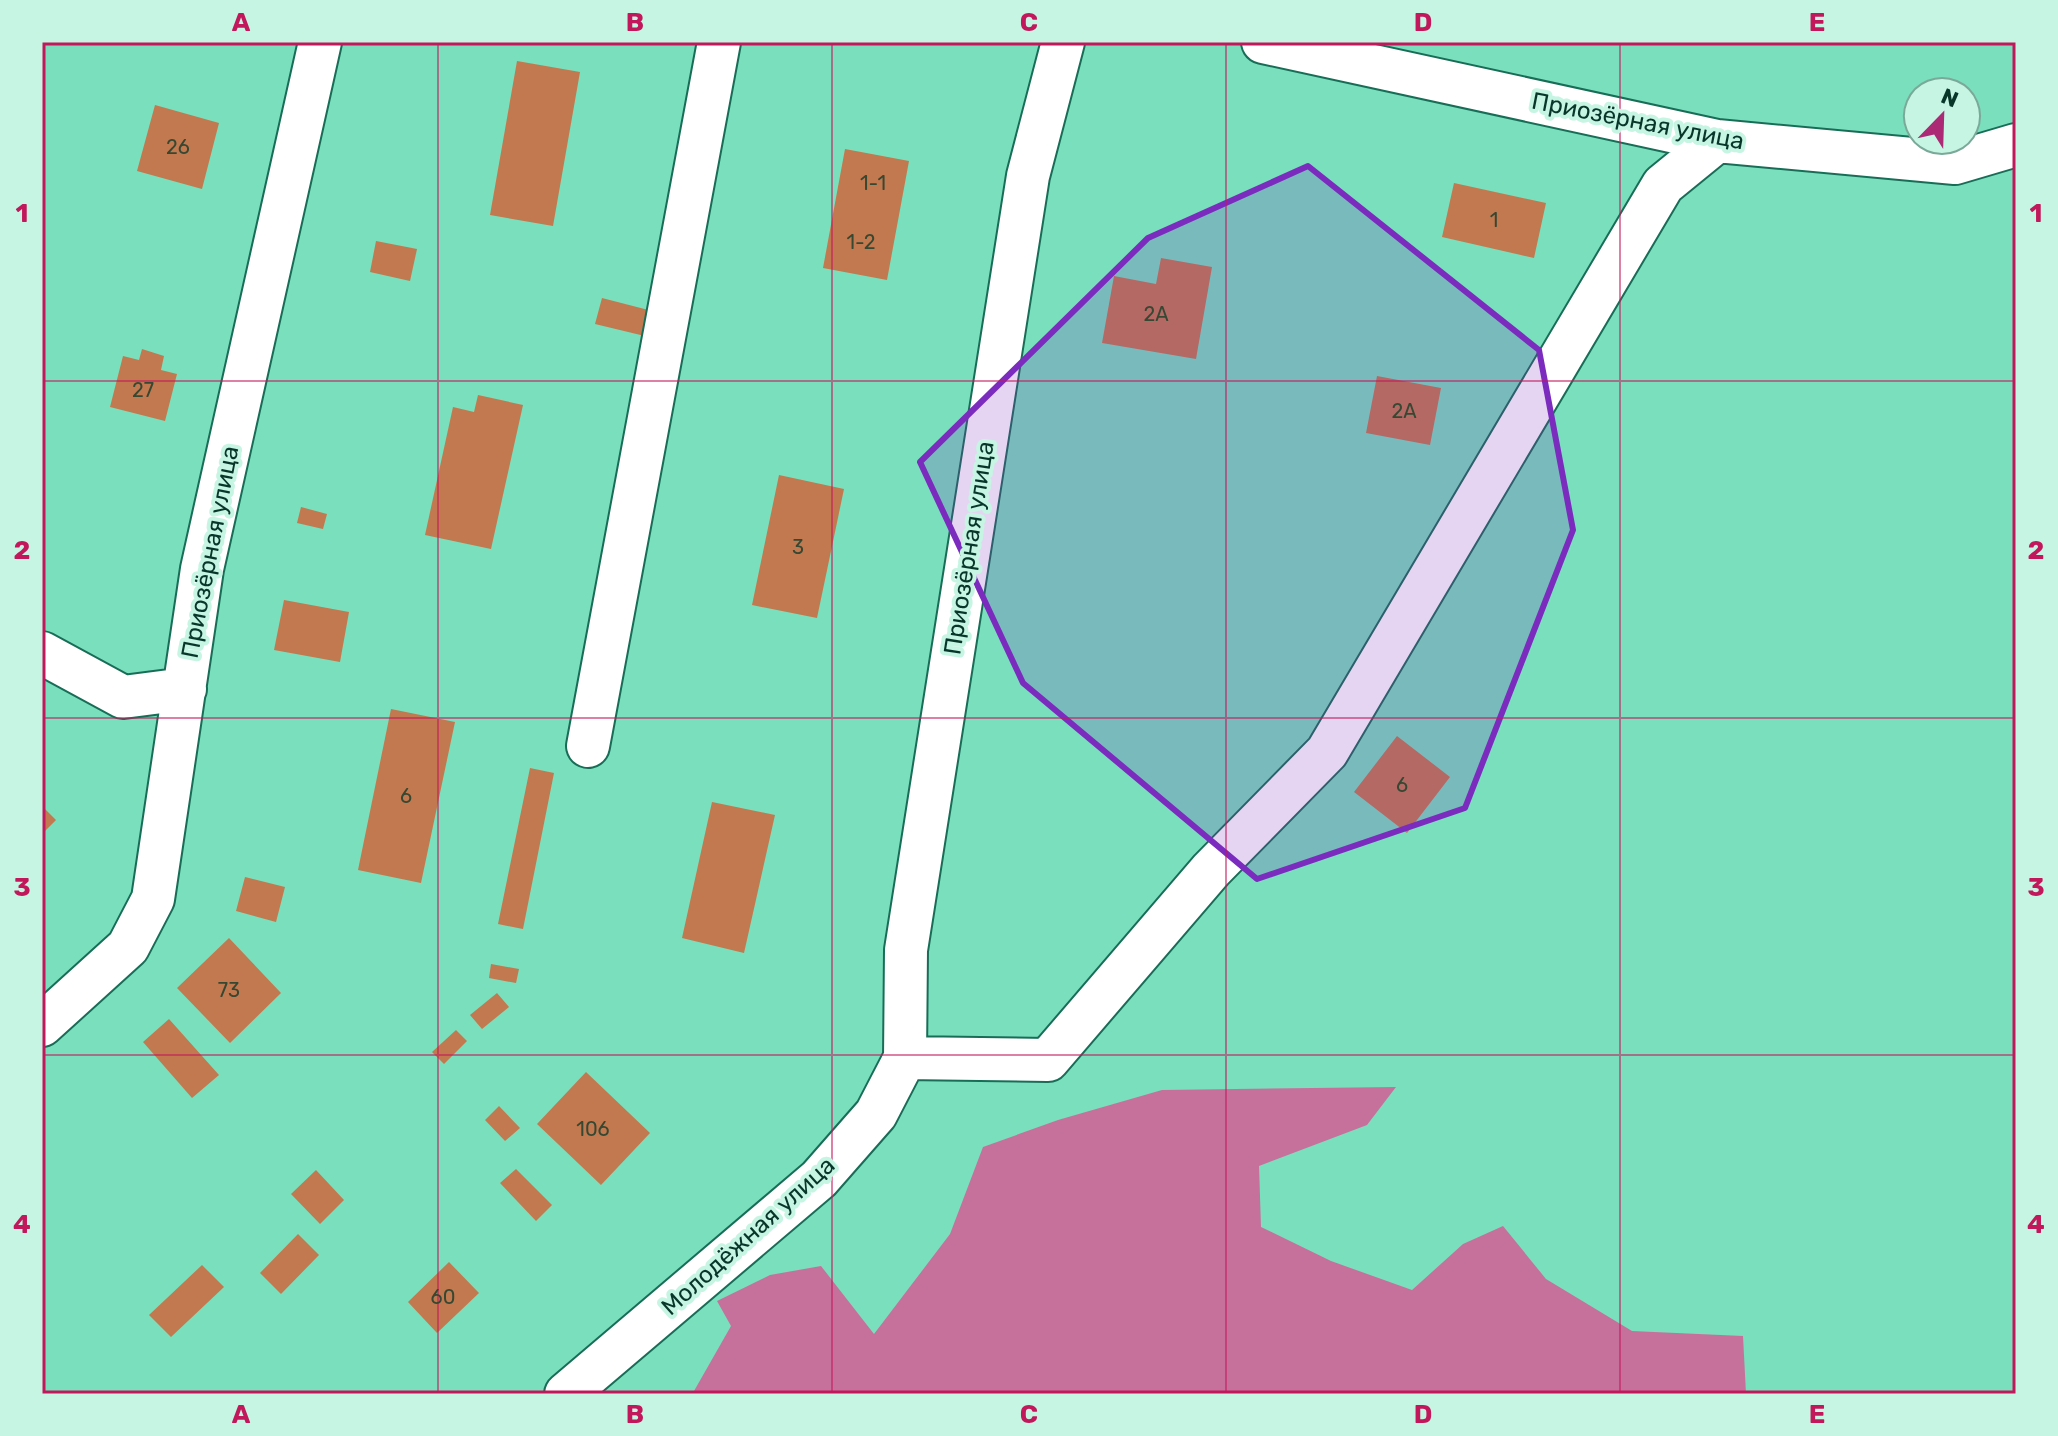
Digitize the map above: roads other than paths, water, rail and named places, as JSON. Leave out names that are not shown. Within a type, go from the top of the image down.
[{"type":"street","name":"Приозёрная улица","points":[[42,1025],[128,947],[153,899],[202,569],[320,42]]},
{"type":"street","points":[[588,746],[719,42]]},
{"type":"street","name":"Приозёрная улица","points":[[905,1058],[906,950],[1028,176],[1063,42]]},
{"type":"street","name":"Приозёрная улица","points":[[1263,42],[1717,141],[1955,163],[2016,145]]},
{"type":"street","points":[[905,1058],[1048,1060],[1211,870],[1327,752],[1663,185],[1717,141]]},
{"type":"street","points":[[42,653],[123,697],[185,689]]},
{"type":"street","name":"Молодёжная улица","points":[[566,1394],[819,1179],[876,1114],[905,1058]]}]
